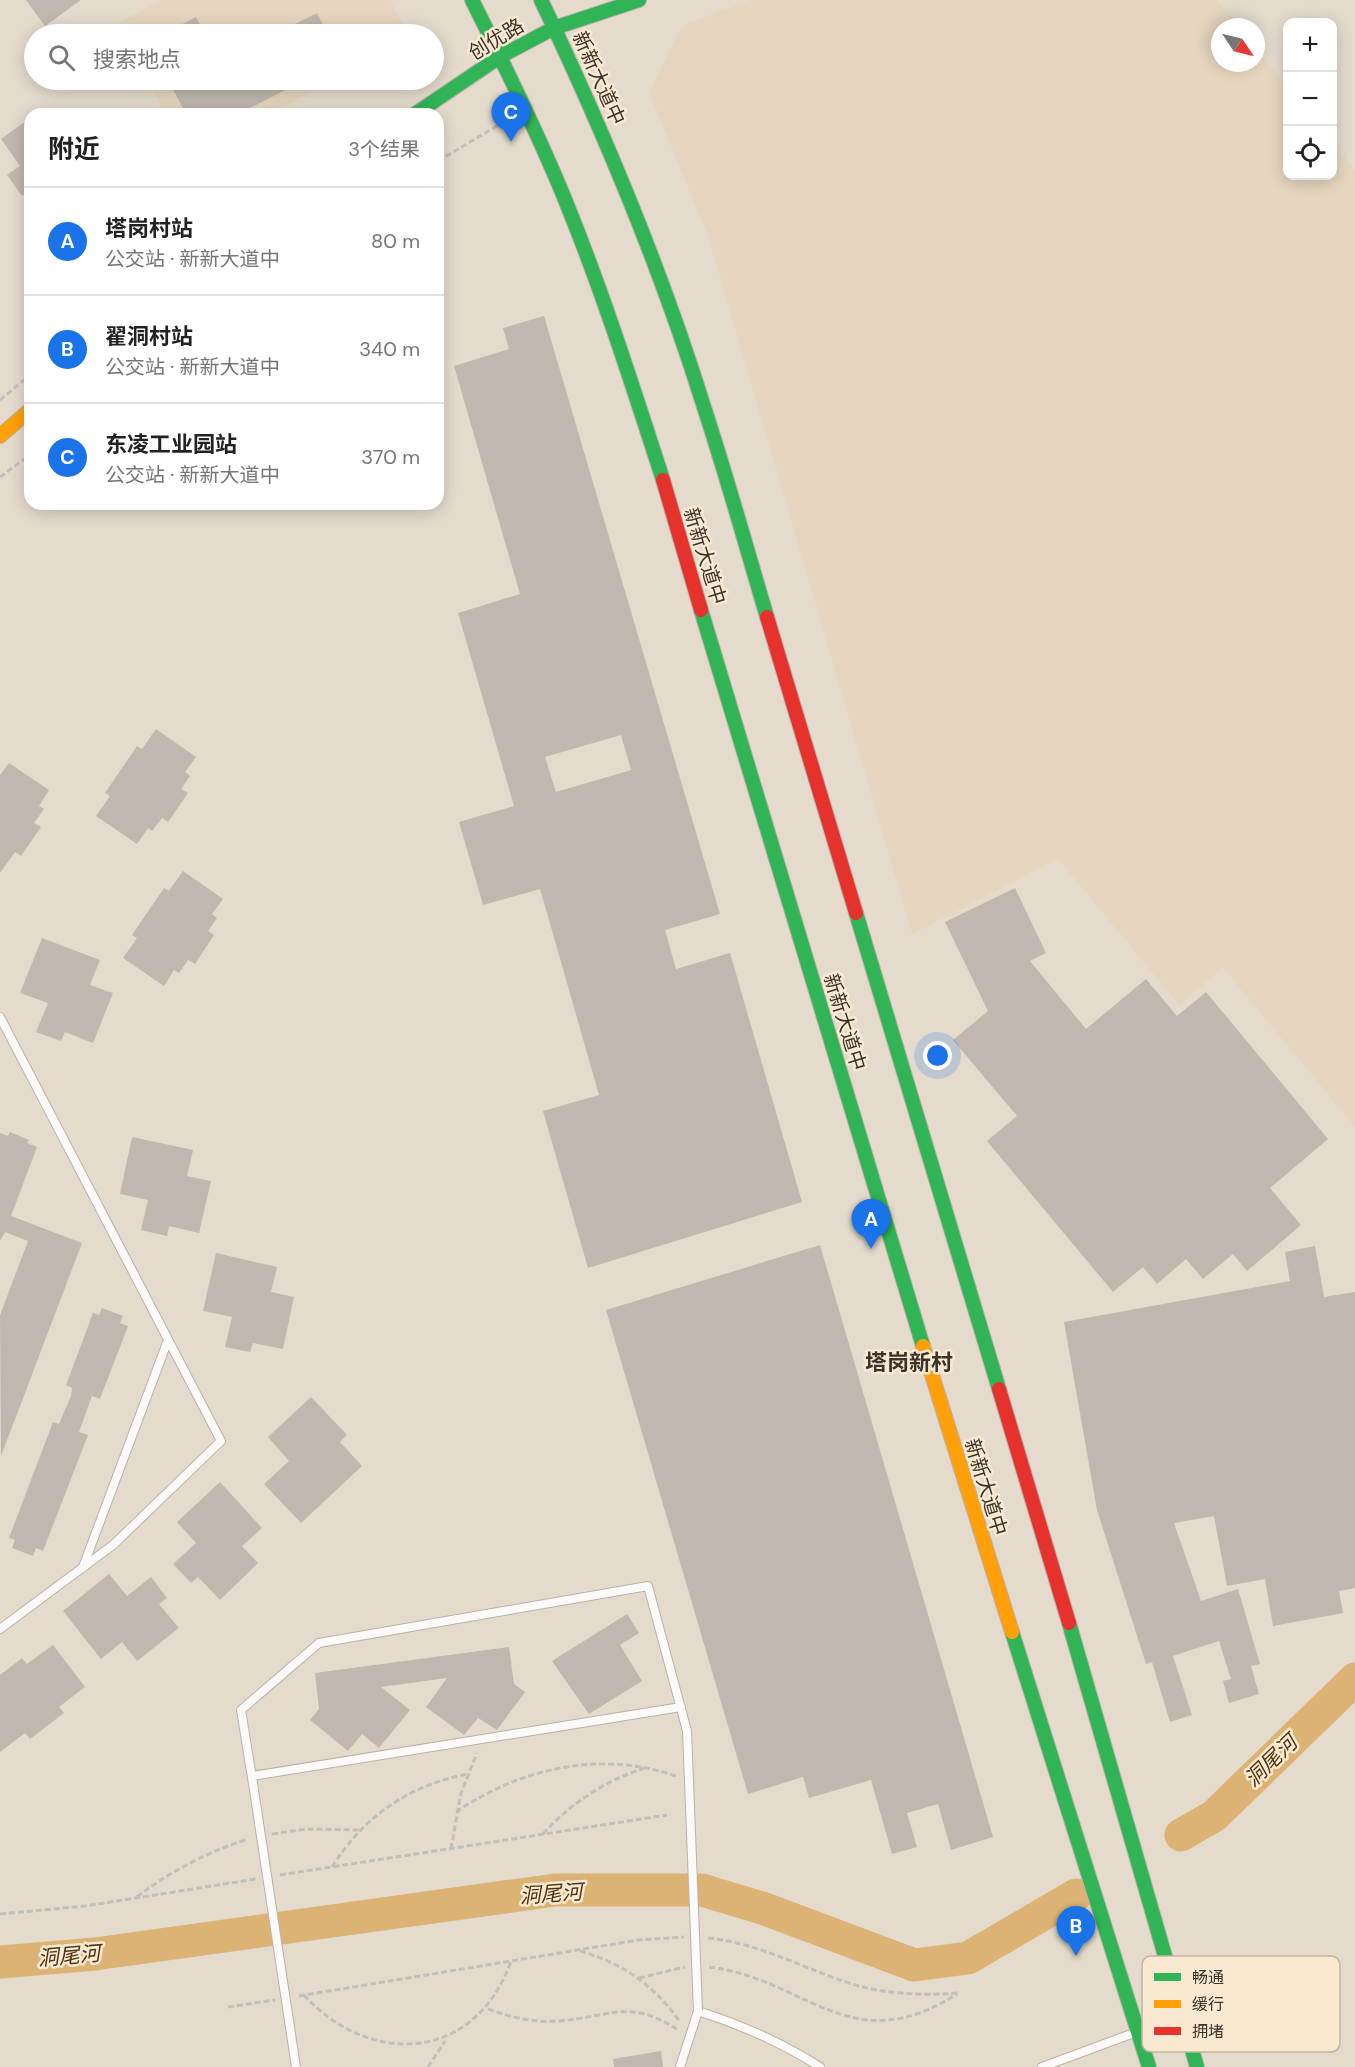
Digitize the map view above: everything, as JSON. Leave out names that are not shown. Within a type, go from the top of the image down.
[{"type":"main road","name":"新新大道中","points":[[472,0],[520,93],[566,204],[647,430],[988,1561],[1142,2045]]},
{"type":"main road","name":"新新大道中","points":[[541,0],[599,126],[646,239],[703,402],[1092,1700],[1165,1956]]},
{"type":"main road","name":"创优路","points":[[424,108],[501,56],[554,28],[639,0]]},
{"type":"main road","points":[[0,436],[24,415]]},
{"type":"main road","name":"新新大道中","points":[[1144,2052],[1149,2067]]},
{"type":"main road","name":"新新大道中","points":[[1193,2052],[1197,2067]]},
{"type":"lane","points":[[0,1017],[221,1441],[113,1545],[0,1629]]},
{"type":"lane","points":[[83,1567],[168,1340]]},
{"type":"lane","points":[[296,2067],[242,1710],[319,1643],[648,1586],[687,1731],[698,2011],[680,2067]]},
{"type":"lane","points":[[252,1776],[681,1707]]},
{"type":"lane","points":[[698,2011],[744,2026],[788,2046],[820,2067]]},
{"type":"lane","points":[[1042,2067],[1138,2032]]},
{"type":"path","points":[[444,157],[496,126]]},
{"type":"path","points":[[0,400],[24,380]]},
{"type":"path","points":[[0,477],[24,459]]},
{"type":"path","points":[[451,1849],[456,1812],[467,1774],[486,1738]]},
{"type":"path","points":[[456,1812],[494,1789],[536,1773],[580,1765],[646,1768],[689,1780]]},
{"type":"path","points":[[543,1834],[589,1793],[617,1778],[646,1768]]},
{"type":"path","points":[[332,1867],[359,1830],[391,1803],[408,1792],[447,1778],[467,1774]]},
{"type":"path","points":[[274,1876],[667,1815]]},
{"type":"path","points":[[262,1836],[306,1829],[359,1830]]},
{"type":"path","points":[[136,1898],[180,1867],[228,1845],[254,1837]]},
{"type":"path","points":[[0,1914],[86,1906],[262,1878]]},
{"type":"path","points":[[293,1997],[638,1940],[692,1937]]},
{"type":"path","points":[[701,1938],[747,1944],[773,1952],[842,1981],[864,1987],[911,1994],[958,1993],[934,2009],[906,2018],[877,2021],[848,2017],[742,1973],[707,1967]]},
{"type":"path","points":[[579,1951],[610,1961],[639,1977],[668,2005],[689,2039]]},
{"type":"path","points":[[410,2049],[445,2041],[468,2027],[488,2008],[502,1986],[511,1961]]},
{"type":"path","points":[[639,1977],[690,1966]]},
{"type":"path","points":[[304,1995],[320,2016],[334,2028]]},
{"type":"path","points":[[228,2007],[282,1998]]},
{"type":"path","points":[[488,2008],[514,2017],[541,2022],[571,2020],[613,2011],[641,2013],[667,2022],[689,2039]]},
{"type":"path","points":[[428,2067],[445,2041]]},
{"type":"shaded area","points":[[161,0],[390,0],[403,24],[121,24],[120,22]]},
{"type":"shaded area","points":[[751,0],[1217,0],[1232,18],[1211,18],[1211,72],[1265,72],[1265,59],[1283,82],[1283,180],[1337,180],[1337,148],[1355,171],[1355,1127],[1223,968],[1179,1005],[1058,859],[912,934],[707,233],[649,93],[682,25]]},
{"type":"shaded area","points":[[153,90],[315,90],[282,108],[162,108]]},
{"type":"building","points":[[26,0],[81,0],[48,24],[44,24]]},
{"type":"building","points":[[317,13],[323,24],[295,24]]},
{"type":"building","points":[[196,17],[200,24],[182,24]]},
{"type":"building","points":[[173,90],[285,90],[250,108],[183,108]]},
{"type":"building","points":[[24,122],[24,194],[22,196],[7,175],[20,166],[1,139]]},
{"type":"building","points":[[544,316],[720,914],[665,930],[676,969],[730,953],[802,1202],[588,1268],[543,1111],[599,1095],[549,920],[540,889],[483,905],[459,822],[514,806],[458,613],[520,594],[454,366],[509,349],[503,328]],"holes":[[[621,735],[631,770],[556,792],[545,757]]]},
{"type":"building","points":[[156,729],[196,757],[185,772],[190,776],[181,789],[188,793],[168,822],[162,818],[152,831],[148,828],[137,844],[96,816],[110,796],[105,793],[137,746],[142,749]]},
{"type":"building","points":[[9,763],[49,790],[39,806],[44,809],[34,823],[41,827],[21,856],[15,852],[0,873],[0,775]]},
{"type":"building","points":[[183,871],[223,899],[212,914],[217,918],[208,931],[214,935],[195,964],[188,960],[179,973],[174,970],[164,986],[123,958],[137,938],[132,935],[164,888],[169,891]]},
{"type":"building","points":[[1015,888],[1046,953],[1030,961],[1086,1029],[1146,979],[1177,1016],[1206,992],[1328,1139],[1270,1188],[1301,1225],[1247,1271],[1233,1254],[1203,1279],[1186,1259],[1157,1284],[1143,1267],[1113,1292],[987,1141],[1017,1116],[953,1040],[988,1011],[945,922]]},
{"type":"building","points":[[42,938],[100,960],[90,985],[113,993],[93,1043],[65,1032],[61,1041],[36,1032],[48,1003],[20,993]]},
{"type":"building","points":[[10,1132],[29,1140],[27,1143],[37,1147],[11,1216],[82,1243],[1,1456],[0,1315],[28,1241],[5,1232],[0,1241],[0,1133],[8,1136]]},
{"type":"building","points":[[132,1137],[193,1150],[187,1176],[211,1181],[199,1233],[169,1226],[167,1236],[141,1230],[148,1200],[120,1194]]},
{"type":"building","points":[[820,1245],[993,1837],[951,1850],[938,1804],[907,1813],[917,1847],[892,1854],[871,1780],[809,1798],[803,1777],[748,1794],[606,1310]]},
{"type":"building","points":[[1315,1246],[1324,1297],[1355,1292],[1355,1588],[1339,1591],[1343,1613],[1273,1626],[1265,1579],[1227,1586],[1214,1516],[1174,1523],[1201,1601],[1238,1589],[1260,1664],[1251,1666],[1259,1694],[1229,1703],[1223,1681],[1231,1679],[1219,1641],[1173,1656],[1192,1715],[1170,1722],[1152,1662],[1146,1664],[1097,1510],[1064,1322],[1290,1281],[1285,1252]]},
{"type":"building","points":[[216,1253],[277,1267],[271,1292],[294,1297],[283,1349],[253,1343],[250,1352],[225,1347],[232,1317],[203,1311]]},
{"type":"building","points":[[102,1308],[123,1316],[120,1323],[128,1326],[100,1399],[92,1396],[79,1432],[88,1435],[43,1551],[36,1548],[33,1556],[12,1548],[15,1540],[9,1538],[53,1422],[59,1424],[71,1396],[72,1388],[66,1385],[93,1313],[99,1315]]},
{"type":"building","points":[[311,1397],[347,1435],[340,1442],[362,1466],[301,1523],[264,1484],[289,1461],[268,1437]]},
{"type":"building","points":[[220,1482],[262,1528],[242,1546],[258,1563],[220,1600],[198,1577],[191,1583],[173,1564],[196,1543],[177,1522]]},
{"type":"building","points":[[109,1574],[127,1596],[151,1577],[167,1598],[159,1604],[179,1628],[137,1661],[122,1642],[101,1659],[63,1611]]},
{"type":"building","points":[[627,1614],[639,1633],[620,1645],[642,1681],[589,1714],[552,1661]]},
{"type":"building","points":[[53,1645],[85,1687],[59,1707],[64,1713],[30,1739],[25,1733],[0,1752],[0,1675],[22,1658],[27,1664]]},
{"type":"building","points":[[509,1647],[514,1684],[525,1692],[497,1730],[478,1718],[464,1735],[426,1707],[447,1678],[381,1687],[410,1710],[379,1748],[362,1734],[348,1751],[310,1720],[319,1709],[315,1673]]},
{"type":"building","points":[[661,2051],[663,2067],[614,2067],[613,2059]]},
{"type":"waterway","name":"洞尾河","points":[[1181,1835],[1214,1816],[1355,1679]]},
{"type":"waterway","name":"洞尾河","points":[[0,1962],[95,1954],[555,1890],[702,1890],[765,1909],[914,1965],[968,1958],[1076,1895]]},
{"type":"traffic: fast","points":[[472,0],[533,125],[580,236],[663,480]]},
{"type":"traffic: fast","points":[[541,0],[608,149],[668,301],[728,483],[767,617]]},
{"type":"traffic: fast","points":[[424,108],[501,56],[554,28],[639,0]]},
{"type":"traffic: fast","points":[[701,610],[923,1346]]},
{"type":"traffic: fast","points":[[856,913],[999,1389]]},
{"type":"traffic: fast","points":[[1069,1623],[1165,1956]]},
{"type":"traffic: fast","points":[[1012,1632],[1142,2045]]},
{"type":"traffic: fast","points":[[1144,2052],[1149,2067]]},
{"type":"traffic: fast","points":[[1193,2052],[1197,2067]]},
{"type":"traffic: slow","points":[[0,436],[24,415]]},
{"type":"traffic: slow","points":[[923,1346],[1012,1632]]},
{"type":"traffic: jam","points":[[663,480],[701,610]]},
{"type":"traffic: jam","points":[[767,617],[856,913]]},
{"type":"traffic: jam","points":[[999,1389],[1069,1623]]},
{"type":"place","name":"东凌工业园站","points":[[511,142]]},
{"type":"place","name":"塔岗村站","points":[[871,1249]]},
{"type":"place","name":"翟洞村站","points":[[1076,1956]]},
{"type":"district","name":"塔岗新村","points":[[909,1362]]}]
